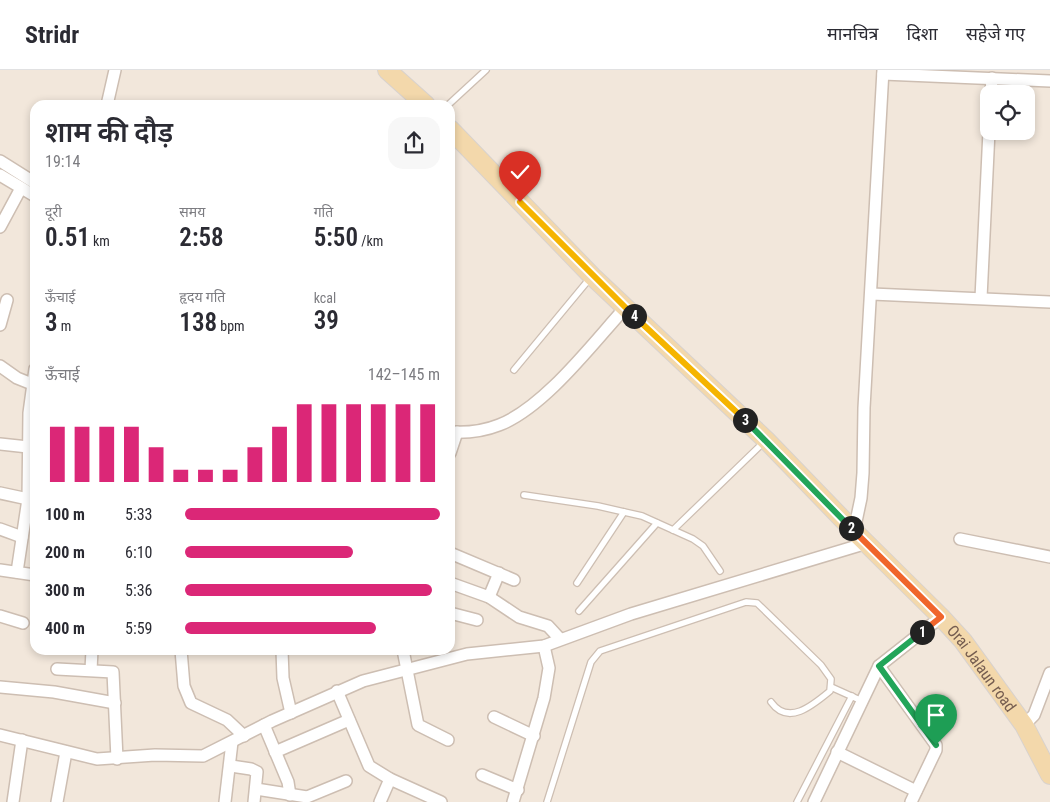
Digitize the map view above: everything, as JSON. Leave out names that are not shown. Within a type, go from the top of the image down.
[{"type":"main road","points":[[387,70],[420,100]]},
{"type":"main road","name":"Orai Jalaun road","points":[[455,134],[592,276],[766,440],[941,617],[1024,725],[1050,775]]},
{"type":"street","points":[[108,100],[115,70]]},
{"type":"street","points":[[0,735],[97,759],[155,755],[203,756],[264,725],[363,681],[467,654],[544,646],[631,614],[860,537],[864,408],[872,294],[883,72],[958,74],[992,78],[1033,75],[1050,81]]},
{"type":"street","points":[[992,78],[992,85]]},
{"type":"street","points":[[981,298],[989,140]]},
{"type":"street","points":[[0,161],[30,180]]},
{"type":"street","points":[[0,175],[30,193]]},
{"type":"street","points":[[0,228],[22,188]]},
{"type":"street","points":[[872,294],[1050,302]]},
{"type":"street","points":[[0,325],[7,300]]},
{"type":"street","points":[[455,432],[486,429],[500,425],[517,416],[567,372],[625,308]]},
{"type":"street","points":[[0,366],[17,378],[30,383]]},
{"type":"street","points":[[0,444],[30,454]]},
{"type":"street","points":[[17,572],[28,499],[30,469]]},
{"type":"street","points":[[0,493],[28,499]]},
{"type":"street","points":[[0,529],[22,538]]},
{"type":"street","points":[[960,539],[1050,557]]},
{"type":"street","points":[[455,555],[514,580]]},
{"type":"street","points":[[0,570],[30,574]]},
{"type":"street","points":[[489,597],[499,572]]},
{"type":"street","points":[[455,584],[489,597],[519,617],[548,626],[560,639]]},
{"type":"street","points":[[455,614],[477,620]]},
{"type":"street","points":[[0,616],[23,623]]},
{"type":"street","points":[[814,802],[838,752],[857,699],[879,666],[941,617]]},
{"type":"street","points":[[513,802],[534,736],[548,679],[549,668],[544,646]]},
{"type":"street","points":[[91,670],[92,655]]},
{"type":"street","points":[[181,655],[184,686],[191,703],[227,720],[244,736]]},
{"type":"street","points":[[282,655],[283,678],[291,713]]},
{"type":"street","points":[[404,655],[418,725],[448,740]]},
{"type":"street","points":[[879,666],[936,745],[936,750],[911,802]]},
{"type":"street","points":[[57,669],[113,672],[117,759]]},
{"type":"street","points":[[1024,725],[1034,715],[1050,673]]},
{"type":"street","points":[[0,687],[54,692],[114,703]]},
{"type":"street","points":[[337,692],[365,761],[390,779],[441,802]]},
{"type":"street","points":[[494,718],[534,736]]},
{"type":"street","points":[[275,752],[349,720]]},
{"type":"street","points":[[264,725],[288,782],[290,795]]},
{"type":"street","points":[[12,802],[22,740]]},
{"type":"street","points":[[225,802],[232,742]]},
{"type":"street","points":[[57,802],[66,752]]},
{"type":"street","points":[[838,752],[916,791]]},
{"type":"street","points":[[230,766],[255,770],[258,778],[254,802]]},
{"type":"street","points":[[482,775],[518,790]]},
{"type":"street","points":[[380,802],[390,779]]},
{"type":"street","points":[[256,790],[307,799],[346,780]]},
{"type":"lane","points":[[453,100],[486,70]]},
{"type":"lane","points":[[514,370],[592,276]]},
{"type":"lane","points":[[673,530],[766,440]]},
{"type":"lane","points":[[524,495],[624,512],[657,523],[703,546],[720,571]]},
{"type":"lane","points":[[577,583],[624,512]]},
{"type":"lane","points":[[579,611],[657,523]]},
{"type":"lane","points":[[547,802],[591,662],[600,650],[752,602],[762,605],[829,674],[831,687],[824,695],[800,711],[790,714],[777,711],[771,702]]},
{"type":"lane","points":[[797,802],[857,699],[831,687]]},
{"type":"shaded area","points":[[0,70],[1050,70],[1050,802],[0,802]]},
{"type":"route","points":[[520,202],[625,308],[766,440],[941,617],[879,666],[936,745]]}]
